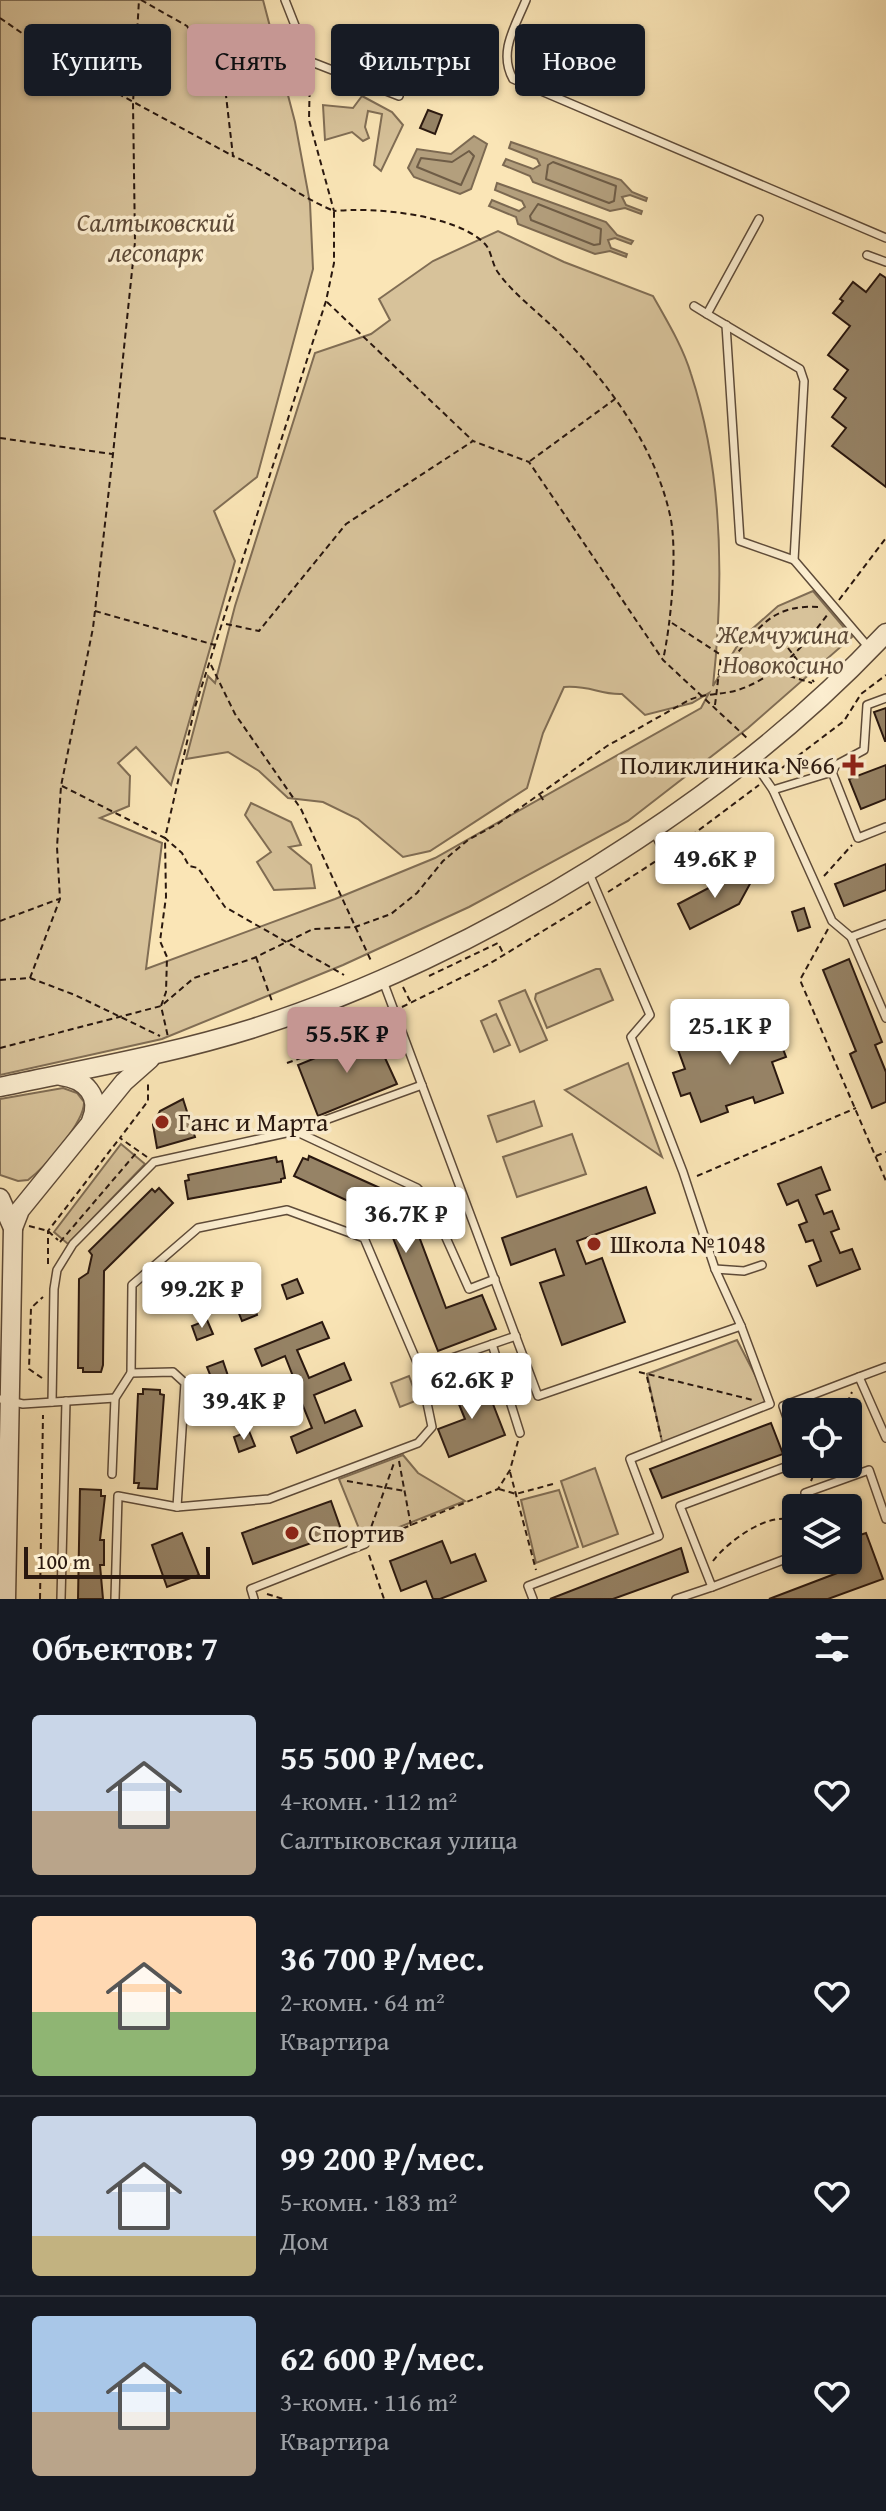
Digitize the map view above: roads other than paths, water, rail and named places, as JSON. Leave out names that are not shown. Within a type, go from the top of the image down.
[{"type":"street","points":[[0,1087],[167,1052],[275,1021],[380,978],[489,927],[652,827],[871,649],[886,633]]},
{"type":"street","points":[[6,1599],[5,1400],[20,1210],[132,1073],[167,1052]]},
{"type":"street","points":[[55,1076],[78,1080],[94,1099],[95,1111],[81,1137]]},
{"type":"street","points":[[0,1187],[23,1193],[43,1183]]},
{"type":"street","points":[[0,1198],[20,1227]]},
{"type":"lane","points":[[285,0],[309,61],[331,70]]},
{"type":"lane","points":[[526,0],[508,44],[505,64],[513,79],[886,238]]},
{"type":"lane","points":[[707,314],[759,219]]},
{"type":"lane","points":[[867,255],[886,262]]},
{"type":"lane","points":[[694,306],[800,369],[804,381],[794,560]]},
{"type":"lane","points":[[726,325],[740,541],[794,560],[871,649]]},
{"type":"lane","points":[[773,790],[832,772],[836,765],[864,750],[867,705],[886,698]]},
{"type":"lane","points":[[749,748],[773,790],[832,921],[851,937],[886,1018]]},
{"type":"lane","points":[[832,772],[858,838],[886,827]]},
{"type":"lane","points":[[652,827],[676,878]]},
{"type":"lane","points":[[533,1599],[528,1586],[659,1536],[630,1459],[770,1404],[741,1326],[715,1269],[631,1037],[650,1015],[587,869]]},
{"type":"lane","points":[[851,937],[886,924]]},
{"type":"lane","points":[[380,978],[538,1396],[741,1326]]},
{"type":"lane","points":[[48,1403],[57,1270],[68,1250],[154,1162],[295,1131],[422,1085]]},
{"type":"lane","points":[[295,1131],[417,1188],[430,1202],[469,1289],[495,1279]]},
{"type":"lane","points":[[112,1474],[115,1398],[131,1373],[132,1285],[198,1228],[287,1210],[364,1238],[420,1369],[432,1427],[418,1443],[269,1499],[177,1507],[118,1496],[115,1599]]},
{"type":"lane","points":[[715,1269],[744,1271],[762,1265]]},
{"type":"lane","points":[[420,1369],[516,1336]]},
{"type":"lane","points":[[492,1344],[520,1433]]},
{"type":"lane","points":[[804,1398],[886,1367]]},
{"type":"lane","points":[[131,1373],[173,1372],[185,1383],[177,1507]]},
{"type":"lane","points":[[859,1377],[886,1438]]},
{"type":"lane","points":[[184,1419],[250,1393]]},
{"type":"lane","points":[[5,1400],[48,1403],[115,1398]]},
{"type":"lane","points":[[61,1599],[66,1401]]},
{"type":"lane","points":[[712,1587],[680,1506],[782,1468]]},
{"type":"lane","points":[[805,1494],[869,1470],[886,1519]]},
{"type":"lane","points":[[254,1599],[251,1589],[365,1544]]},
{"type":"lane","points":[[676,1599],[782,1560]]},
{"type":"water","points":[[474,136],[487,144],[471,189],[460,194],[414,177],[408,168],[417,149],[451,154]]},
{"type":"water","points":[[511,142],[621,180],[632,192],[647,198],[646,201],[630,195],[622,197],[626,205],[642,211],[641,214],[625,208],[610,211],[533,182],[530,176],[503,165],[506,159],[533,169],[540,165],[537,159],[509,148]]},
{"type":"water","points":[[497,183],[606,222],[617,235],[633,241],[631,244],[615,238],[608,240],[611,248],[627,254],[626,257],[610,251],[595,254],[518,224],[516,217],[489,206],[492,200],[519,211],[525,207],[522,201],[495,190]]},
{"type":"place","name":"Поликлиника №66","points":[[853,765]]},
{"type":"place","name":"Ганс и Марта","points":[[162,1122]]},
{"type":"place","name":"Школа №1048","points":[[594,1244]]},
{"type":"place","name":"Спортив","points":[[292,1533]]},
{"type":"park label","name":"Салтыковский лесопарк","points":[[156,237]]},
{"type":"park label","name":"Жемчужина Новокосино","points":[[783,649]]}]
